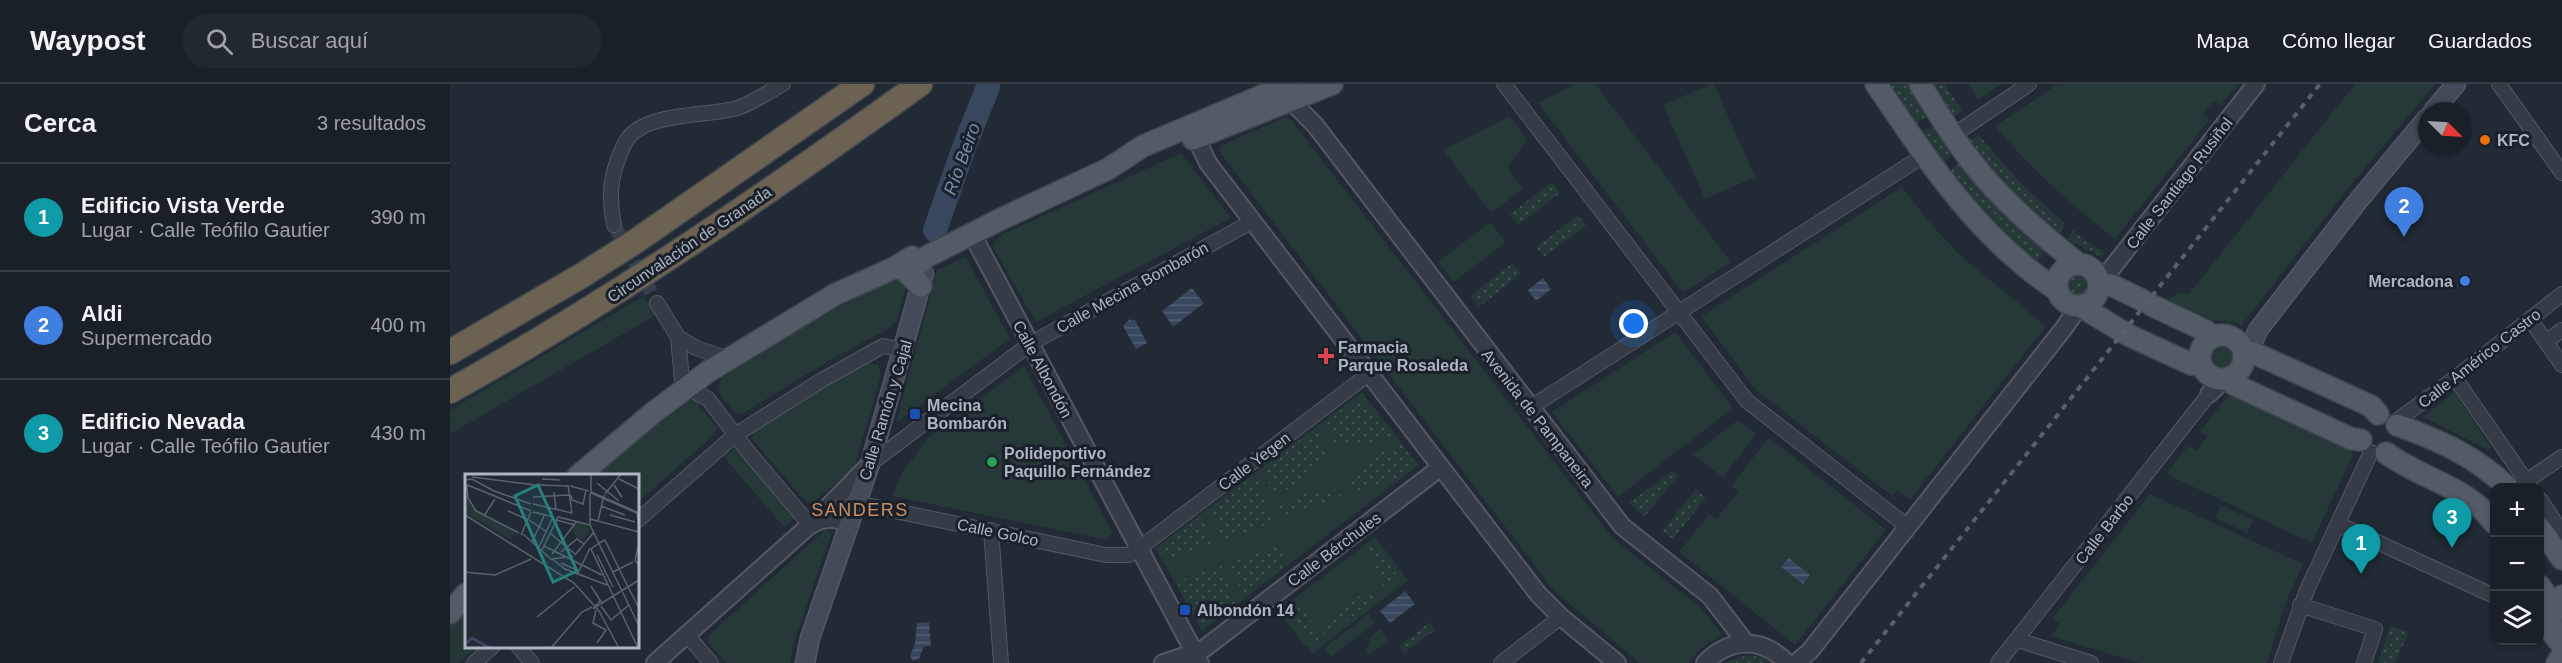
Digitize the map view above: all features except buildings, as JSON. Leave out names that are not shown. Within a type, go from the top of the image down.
[{"type":"highway","name":"Circunvalación de Granada","points":[[450,352],[581,276],[636,241],[862,84]]},
{"type":"highway","name":"Circunvalación de Granada","points":[[450,392],[634,282],[813,161],[920,84]]},
{"type":"main road","points":[[580,474],[686,387],[836,294],[898,269],[904,260],[919,254],[926,257],[1108,169],[1143,146],[1237,105],[1256,104],[1277,96],[1332,84]]},
{"type":"main road","points":[[1876,84],[1923,156],[1976,219],[2010,252],[2057,290],[2064,301],[2128,335],[2191,364],[2214,379],[2250,392],[2373,448],[2473,500],[2490,519]]},
{"type":"main road","points":[[1920,84],[1971,162],[2001,196],[2077,263],[2091,267],[2099,281],[2213,336],[2228,335],[2245,344],[2253,353],[2371,406],[2390,420],[2459,450],[2493,473],[2515,483]]},
{"type":"main road","points":[[2441,102],[2456,84]]},
{"type":"main road","points":[[1108,169],[1129,166],[1296,93]]},
{"type":"main road","points":[[1196,138],[1203,128],[1223,119],[1237,105]]},
{"type":"main road","points":[[2214,379],[2239,372],[2244,360],[2245,344],[2418,129]]},
{"type":"main road","name":"Calle Ramón y Cajal","points":[[805,663],[810,638],[870,464],[921,286],[926,257]]},
{"type":"main road","points":[[2057,290],[2060,272],[2071,264],[2077,263]]},
{"type":"main road","points":[[898,269],[921,286]]},
{"type":"main road","points":[[2077,306],[2086,304],[2096,296],[2099,281]]},
{"type":"main road","points":[[2213,336],[2203,345],[2200,352],[2214,379]]},
{"type":"main road","points":[[2373,448],[2396,445],[2399,438],[2390,420]]},
{"type":"main road","points":[[2373,448],[2363,423],[2390,420]]},
{"type":"main road","points":[[2543,591],[2552,608],[2553,631],[2562,644]]},
{"type":"main road","points":[[2557,663],[2562,655]]},
{"type":"street","points":[[614,225],[610,187],[620,154],[629,138],[643,126],[736,108],[783,84]]},
{"type":"street","points":[[1504,84],[1747,401],[1908,527]]},
{"type":"street","points":[[1952,135],[2030,84]]},
{"type":"street","name":"Calle Santiago Rusiñol","points":[[2099,281],[2108,273],[2256,84]]},
{"type":"street","points":[[2499,84],[2562,173]]},
{"type":"street","name":"Avenida de Pampaneira","points":[[1296,93],[1307,116],[1622,526],[1710,596],[1746,643]]},
{"type":"street","points":[[1196,138],[1208,163],[1538,594],[1561,617],[1617,663]]},
{"type":"street","points":[[1531,407],[1923,156]]},
{"type":"street","name":"Calle Mecina Bombarón","points":[[870,464],[1030,344],[1253,222]]},
{"type":"street","name":"Calle Albondón","points":[[972,234],[1197,658]]},
{"type":"street","name":"Calle Américo Castro","points":[[2390,420],[2455,378],[2562,294]]},
{"type":"street","points":[[657,303],[678,337],[682,380],[686,387],[708,399],[810,525]]},
{"type":"street","points":[[1796,663],[1810,651],[1908,527],[2064,328],[2077,306]]},
{"type":"street","points":[[2530,320],[2562,365]]},
{"type":"street","points":[[2546,342],[2562,330]]},
{"type":"street","points":[[678,337],[696,348],[729,359]]},
{"type":"street","points":[[639,519],[735,435],[822,380],[883,346],[903,351]]},
{"type":"street","points":[[708,399],[709,371]]},
{"type":"street","name":"Calle Yegen","points":[[1138,549],[1370,373]]},
{"type":"street","points":[[2455,378],[2519,483]]},
{"type":"street","name":"Calle Barbo","points":[[1998,663],[2214,379]]},
{"type":"street","points":[[2281,663],[2301,605],[2373,448]]},
{"type":"street","points":[[2525,483],[2562,457]]},
{"type":"street","points":[[655,663],[810,525],[870,464]]},
{"type":"street","name":"Calle Bérchules","points":[[1163,663],[1197,658],[1441,467]]},
{"type":"street","points":[[839,494],[857,503]]},
{"type":"street","name":"Calle Golco","points":[[857,503],[1106,555],[1129,555],[1138,549]]},
{"type":"street","points":[[2544,505],[2559,528],[2551,544]]},
{"type":"street","points":[[810,525],[823,518],[850,523]]},
{"type":"street","points":[[2338,524],[2490,594]]},
{"type":"street","points":[[991,530],[1002,663]]},
{"type":"street","points":[[2301,605],[2375,629],[2364,663]]},
{"type":"street","points":[[1501,663],[1561,617]]},
{"type":"street","points":[[687,635],[711,663]]},
{"type":"street","points":[[2018,638],[2024,642],[2091,663]]},
{"type":"street","points":[[1705,663],[1728,646],[1746,643],[1761,645],[1776,652],[1787,663]]},
{"type":"street","points":[[474,663],[491,648]]},
{"type":"street","points":[[520,648],[532,663]]},
{"type":"shaded area","points":[[1575,84],[1595,84],[1731,262],[1683,293],[1538,103]]},
{"type":"shaded area","points":[[1714,84],[1755,177],[1705,199],[1663,105]]},
{"type":"shaded area","points":[[1887,84],[1912,84],[1931,115],[1912,126]]},
{"type":"shaded area","points":[[1933,84],[1945,84],[1962,111],[1954,117]]},
{"type":"shaded area","points":[[1968,84],[2002,84],[1978,100]]},
{"type":"shaded area","points":[[2058,84],[2238,84],[2220,106],[2213,101],[2203,114],[2209,120],[2115,239],[2052,186],[1995,126]]},
{"type":"shaded area","points":[[2355,84],[2435,84],[2346,191],[2241,326],[2234,322],[2214,321],[2167,300],[2179,293],[2189,294]]},
{"type":"shaded area","points":[[1288,116],[1613,538],[1701,608],[1722,634],[1698,651],[1689,663],[1640,663],[1554,591],[1219,151],[1220,146]]},
{"type":"shaded area","points":[[1510,116],[1527,140],[1507,168],[1523,189],[1491,213],[1443,150]]},
{"type":"shaded area","points":[[1936,124],[1954,154],[1940,165],[1919,133]]},
{"type":"shaded area","points":[[1979,135],[2020,182],[2066,224],[2059,233],[2012,189],[1970,141]]},
{"type":"shaded area","points":[[1181,153],[1231,218],[1036,322],[993,248],[995,241],[1001,235]]},
{"type":"shaded area","points":[[1960,162],[2047,249],[2036,263],[2008,240],[1946,173]]},
{"type":"shaded area","points":[[1552,182],[1560,193],[1518,225],[1510,214]]},
{"type":"shaded area","points":[[1902,187],[1930,223],[1961,256],[2046,326],[1910,500],[1897,490],[1892,496],[1756,390],[1701,316]]},
{"type":"shaded area","points":[[1578,215],[1586,226],[1544,257],[1536,247]]},
{"type":"shaded area","points":[[1490,222],[1506,242],[1454,282],[1438,262]]},
{"type":"shaded area","points":[[2073,231],[2104,253],[2101,257],[2067,239]]},
{"type":"shaded area","points":[[966,257],[1010,339],[898,421],[937,270]]},
{"type":"shaded area","points":[[1512,263],[1521,274],[1479,307],[1470,296]]},
{"type":"shaded area","points":[[2079,275],[2086,278],[2089,285],[2086,292],[2079,295],[2072,292],[2069,285],[2072,278]]},
{"type":"shaded area","points":[[891,279],[902,280],[906,286],[897,321],[888,329],[825,363],[742,414],[734,412],[717,390],[721,378],[778,340]]},
{"type":"shaded area","points":[[644,296],[656,315],[450,434],[450,410]]},
{"type":"shaded area","points":[[1675,332],[1733,408],[1618,497],[1552,412]]},
{"type":"shaded area","points":[[2222,347],[2229,350],[2232,357],[2229,364],[2222,367],[2215,364],[2212,357],[2215,350]]},
{"type":"shaded area","points":[[869,362],[878,365],[881,375],[856,461],[851,470],[814,502],[807,503],[752,439],[753,432],[809,396]]},
{"type":"shaded area","name":"Polideportivo Paquillo Fernández","points":[[1024,366],[1113,533],[1107,540],[892,496],[903,471],[929,437]]},
{"type":"shaded area","points":[[1362,392],[1419,465],[1202,631],[1155,548]]},
{"type":"shaded area","points":[[2454,392],[2491,447],[2488,450],[2423,417]]},
{"type":"shaded area","points":[[1362,395],[1392,435],[1380,441],[1335,446],[1326,422]]},
{"type":"shaded area","points":[[2229,395],[2352,451],[2353,455],[2312,543],[2166,474],[2188,446],[2197,450],[2207,437],[2200,431]]},
{"type":"shaded area","points":[[688,400],[695,400],[717,427],[715,434],[639,501],[639,474],[597,474],[632,443]]},
{"type":"shaded area","points":[[1738,420],[1756,434],[1723,477],[1693,455]]},
{"type":"shaded area","points":[[1317,427],[1326,453],[1302,479],[1287,490],[1272,490],[1263,468]]},
{"type":"shaded area","points":[[1769,437],[1886,530],[1795,645],[1679,552],[1709,514],[1716,519],[1738,492],[1731,486]]},
{"type":"shaded area","points":[[1397,444],[1401,444],[1416,464],[1401,476],[1351,493],[1347,483],[1357,476],[1368,455],[1388,451]]},
{"type":"shaded area","points":[[737,449],[795,518],[784,527],[723,456]]},
{"type":"shaded area","points":[[1672,471],[1678,476],[1644,517],[1629,503]]},
{"type":"shaded area","points":[[1255,475],[1273,522],[1223,540],[1211,508]]},
{"type":"shaded area","points":[[1337,489],[1342,496],[1281,518],[1277,504],[1290,501],[1309,490],[1318,492]]},
{"type":"shaded area","points":[[1696,489],[1706,498],[1673,539],[1662,531]]},
{"type":"shaded area","points":[[2150,494],[2303,564],[2284,607],[2267,663],[2139,663],[2051,636],[2060,624],[2052,619]]},
{"type":"shaded area","points":[[2221,505],[2253,520],[2247,533],[2215,518]]},
{"type":"shaded area","points":[[1203,515],[1211,544],[1165,560],[1158,548]]},
{"type":"shaded area","points":[[824,531],[829,531],[831,535],[793,645],[790,663],[726,663],[708,642],[709,635]]},
{"type":"shaded area","points":[[1375,537],[1408,580],[1312,654],[1278,611]]},
{"type":"shaded area","points":[[1280,544],[1287,564],[1243,596],[1230,561]]},
{"type":"shaded area","points":[[1375,544],[1400,580],[1386,591],[1367,550]]},
{"type":"shaded area","points":[[1221,565],[1234,603],[1202,627],[1177,582]]},
{"type":"shaded area","points":[[1373,586],[1378,597],[1325,638],[1321,626]]},
{"type":"shaded area","points":[[1303,600],[1319,642],[1313,647],[1286,612]]},
{"type":"shaded area","points":[[465,614],[465,648],[476,648],[458,663],[450,663],[450,626],[460,615]]},
{"type":"shaded area","points":[[1368,614],[1375,623],[1331,657],[1324,648]]},
{"type":"shaded area","points":[[1430,622],[1435,630],[1404,653],[1399,646]]},
{"type":"shaded area","points":[[2390,626],[2409,632],[2395,663],[2378,663]]},
{"type":"shaded area","points":[[1380,629],[1388,641],[1370,655],[1366,651],[1371,636]]},
{"type":"shaded area","points":[[1747,655],[1760,657],[1771,663],[1724,663]]},
{"type":"water","points":[[1543,278],[1551,289],[1536,301],[1528,290]]},
{"type":"water","points":[[1192,288],[1204,303],[1173,327],[1162,311]]},
{"type":"water","points":[[1130,319],[1135,320],[1147,343],[1136,349],[1123,326]]},
{"type":"water","points":[[1789,558],[1810,575],[1803,584],[1781,567]]},
{"type":"water","points":[[1405,591],[1415,604],[1390,623],[1380,611]]},
{"type":"water","points":[[929,622],[931,646],[924,646],[919,659],[913,661],[910,656],[915,643],[917,623]]},
{"type":"waterway","name":"Río Beiro","points":[[935,230],[988,87]]},
{"type":"tunnel","points":[[614,225],[657,303]]},
{"type":"railway","points":[[1861,663],[2320,84]]},
{"type":"place","name":"KFC","points":[[2485,140]]},
{"type":"place","name":"Aldi","points":[[2404,237]]},
{"type":"place","name":"Mercadona","points":[[2465,281]]},
{"type":"place","name":"Farmacia Parque Rosaleda","points":[[1326,356]]},
{"type":"place","name":"Mecina Bombarón","points":[[915,414]]},
{"type":"place","name":"Polideportivo Paquillo Fernández","points":[[992,462]]},
{"type":"place","name":"Edificio Nevada","points":[[2452,548]]},
{"type":"place","name":"Edificio Vista Verde","points":[[2361,574]]},
{"type":"place","name":"Albondón 14","points":[[1185,610]]},
{"type":"district","name":"SANDERS","points":[[860,510]]}]
